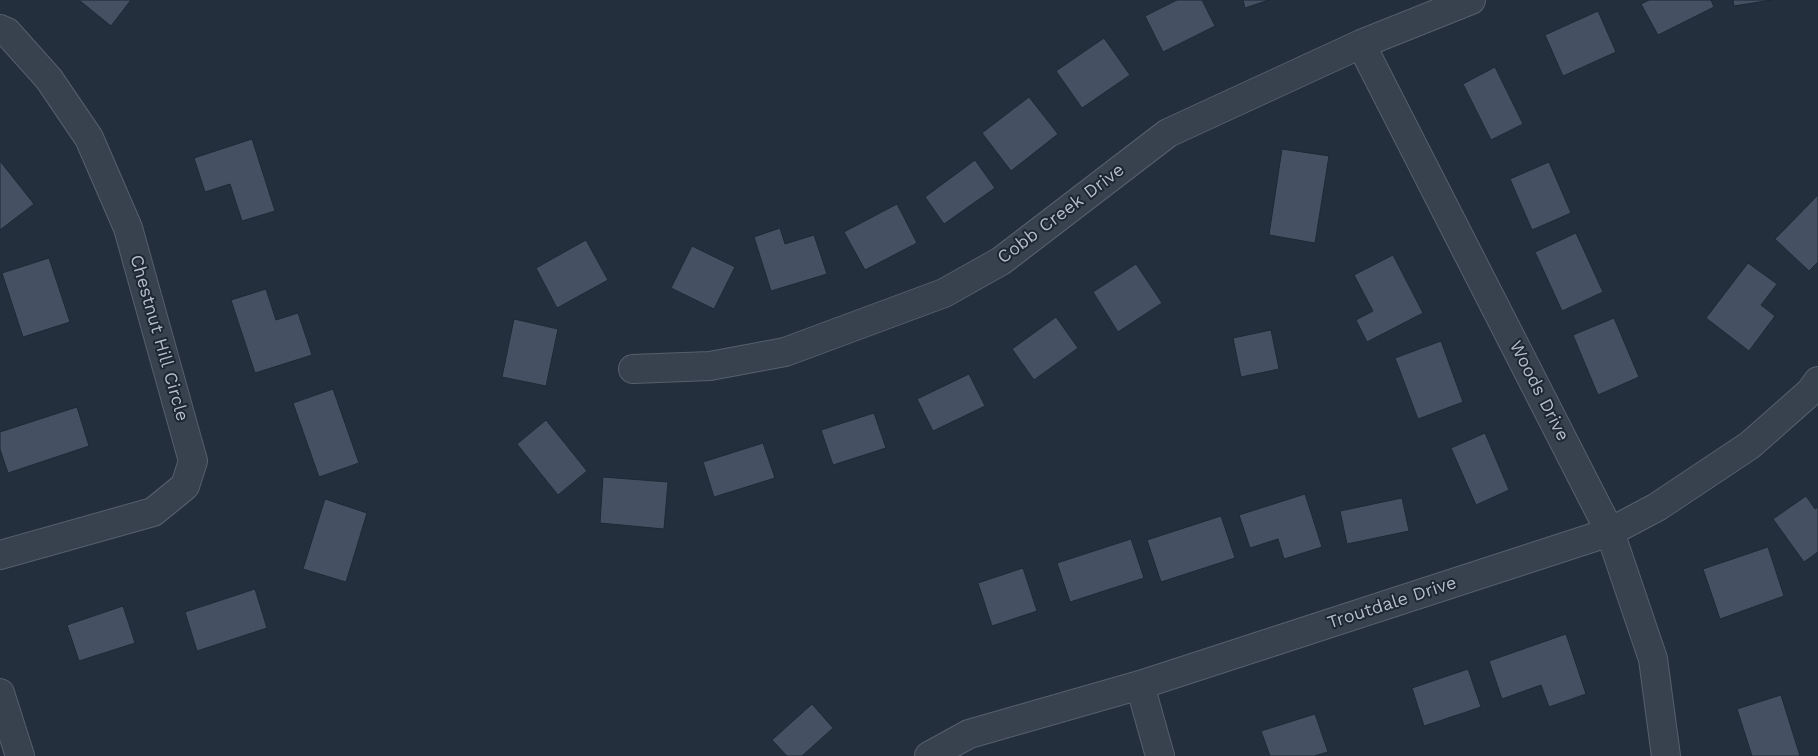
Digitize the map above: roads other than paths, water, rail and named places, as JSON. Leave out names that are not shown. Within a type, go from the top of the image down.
[{"type":"street","name":"Cobb Creek Drive","points":[[633,370],[710,366],[785,352],[944,293],[1001,261],[1168,133],[1361,44],[1471,0]]},
{"type":"street","name":"Chestnut Hill Circle","points":[[0,29],[7,32],[49,79],[89,138],[128,228],[193,460],[185,486],[153,512],[0,555]]},
{"type":"street","name":"Woods Drive","points":[[1361,44],[1610,532],[1653,660],[1666,756]]},
{"type":"street","name":"Troutdale Drive","points":[[929,756],[968,734],[1140,685],[1610,532],[1657,507],[1750,445],[1810,392],[1818,381]]},
{"type":"street","points":[[1140,685],[1160,756]]},
{"type":"street","points":[[0,692],[20,756]]}]
